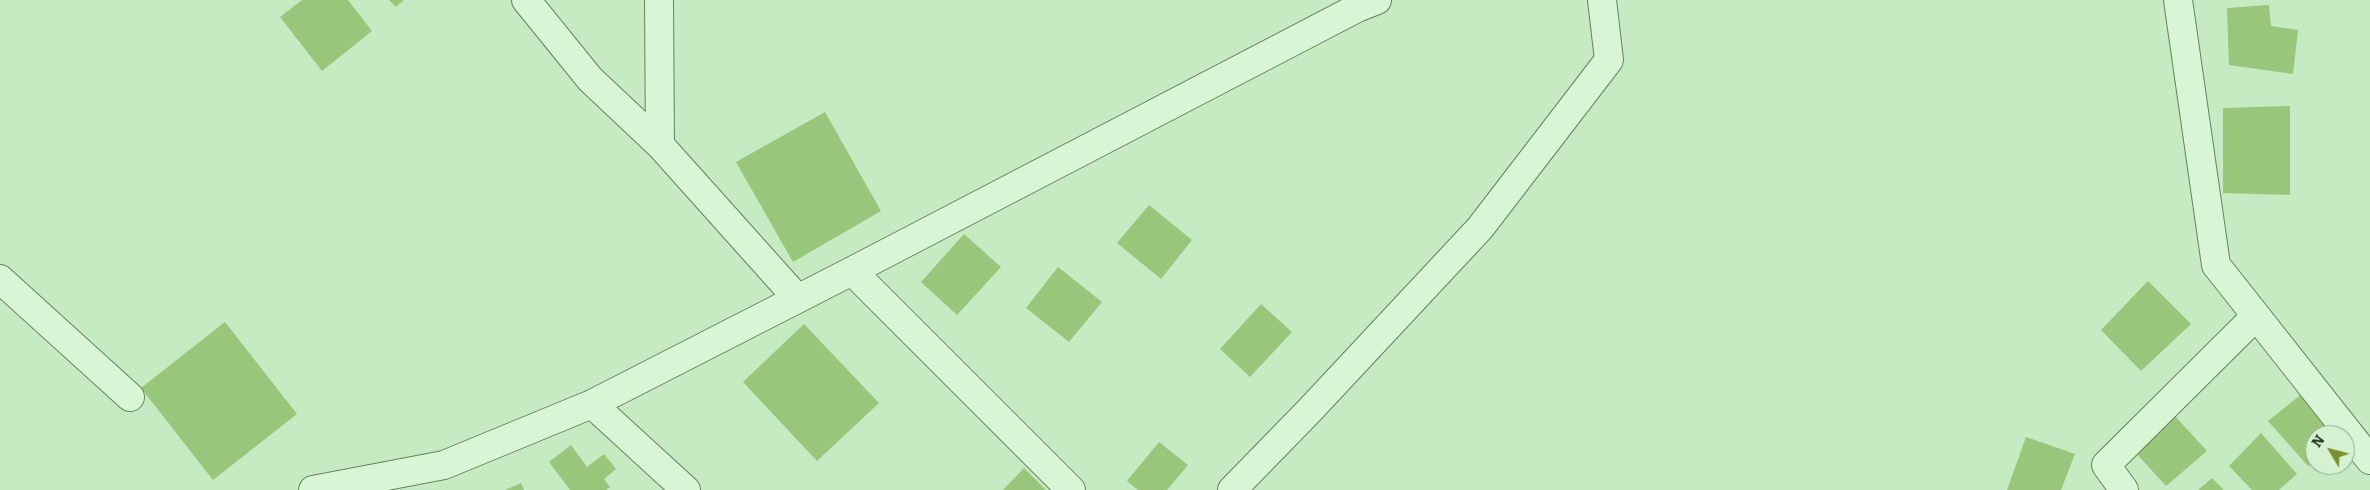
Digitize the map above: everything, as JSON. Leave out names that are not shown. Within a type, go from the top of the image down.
[{"type":"street","points":[[526,0],[590,79],[660,145],[797,298]]},
{"type":"street","points":[[659,0],[660,145]]},
{"type":"street","points":[[313,490],[444,465],[592,404],[1357,8],[1377,0]]},
{"type":"street","points":[[1232,490],[1309,411],[1480,228],[1609,60],[1602,0]]},
{"type":"street","points":[[2178,0],[2216,265],[2370,460]]},
{"type":"street","points":[[852,271],[1070,490]]},
{"type":"street","points":[[0,280],[130,397]]},
{"type":"street","points":[[2124,490],[2106,465],[2256,316]]},
{"type":"street","points":[[592,404],[686,490]]},
{"type":"building","points":[[302,0],[348,0],[372,31],[322,71],[280,17]]},
{"type":"building","points":[[389,0],[404,0],[396,7]]},
{"type":"building","points":[[2269,5],[2271,26],[2298,30],[2293,74],[2229,65],[2227,8]]},
{"type":"building","points":[[2290,106],[2290,195],[2223,193],[2223,108]]},
{"type":"building","points":[[825,112],[881,211],[793,262],[736,162]]},
{"type":"building","points":[[1149,205],[1192,240],[1161,279],[1117,243]]},
{"type":"building","points":[[964,234],[1001,267],[957,315],[921,282]]},
{"type":"building","points":[[1058,267],[1102,302],[1069,342],[1026,308]]},
{"type":"building","points":[[2148,281],[2191,324],[2141,371],[2101,330]]},
{"type":"building","points":[[1261,304],[1292,332],[1250,377],[1220,349]]},
{"type":"building","points":[[225,322],[297,414],[213,480],[141,388]]},
{"type":"building","points":[[804,324],[879,403],[817,461],[743,382]]},
{"type":"building","points":[[2303,393],[2329,425],[2305,425],[2305,463],[2268,421]]},
{"type":"building","points":[[2174,415],[2207,451],[2166,486],[2134,451]]},
{"type":"building","points":[[2261,433],[2297,474],[2279,490],[2252,490],[2229,466]]},
{"type":"building","points":[[2026,437],[2075,454],[2061,490],[2007,490]]},
{"type":"building","points":[[1159,442],[1188,465],[1167,490],[1138,490],[1127,481]]},
{"type":"building","points":[[571,445],[587,467],[604,454],[616,469],[604,479],[610,487],[606,490],[570,490],[549,462]]},
{"type":"building","points":[[1024,468],[1046,490],[1003,490]]},
{"type":"building","points":[[2212,478],[2224,490],[2198,490]]},
{"type":"building","points":[[521,483],[524,490],[505,490]]}]
